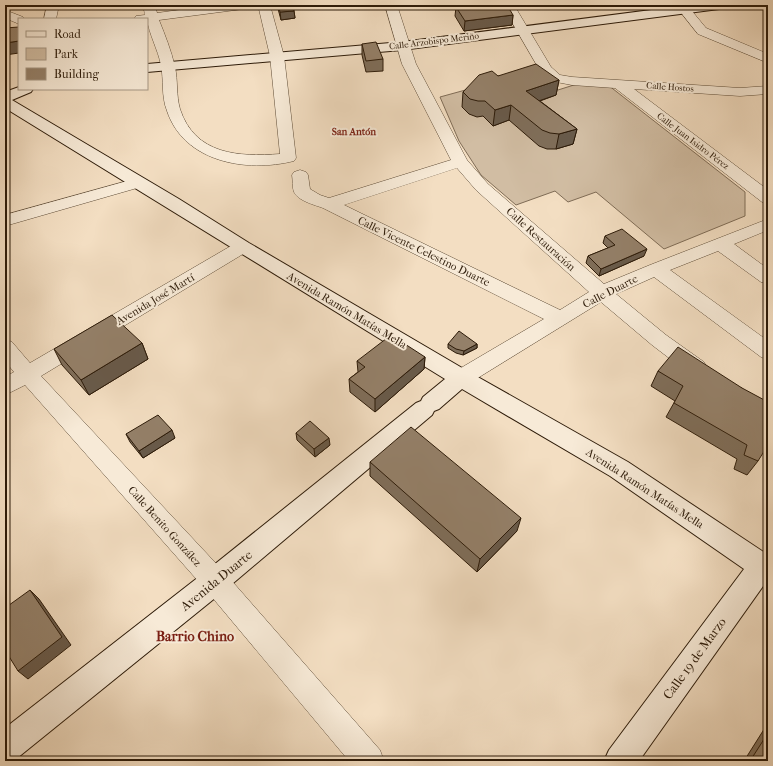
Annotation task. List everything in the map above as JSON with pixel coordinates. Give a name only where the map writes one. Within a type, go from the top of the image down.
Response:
[{"type":"main road","name":"Calle Arzobispo Meriño","points":[[148,68],[402,46],[682,8],[719,5]]},
{"type":"main road","points":[[5,97],[23,90]]},
{"type":"main road","name":"Avenida Ramón Matías Mella","points":[[5,102],[242,247],[461,378],[619,469],[766,564]]},
{"type":"main road","name":"Avenida Duarte","points":[[5,748],[215,581],[461,378]]},
{"type":"main road","name":"Calle 19 de Marzo","points":[[620,761],[766,564]]},
{"type":"street","points":[[50,18],[53,5]]},
{"type":"street","points":[[243,5],[147,14],[168,66],[172,108],[180,127],[192,142],[219,155],[232,159],[247,160],[288,158],[277,56],[264,5]]},
{"type":"street","name":"Calle Restauración","points":[[391,5],[402,46],[409,64],[460,162],[482,186],[602,293],[659,340],[716,380]]},
{"type":"street","name":"Calle Hostos","points":[[508,5],[546,69],[556,78],[572,81],[740,92],[768,90]]},
{"type":"street","points":[[682,8],[702,31],[768,59]]},
{"type":"street","points":[[5,14],[18,20]]},
{"type":"street","name":"Calle Juan Isidro Pérez","points":[[617,83],[768,198]]},
{"type":"street","points":[[329,204],[460,162]]},
{"type":"street","name":"Calle Vicente Celestino Duarte","points":[[300,175],[302,191],[314,199],[329,204],[560,318]]},
{"type":"street","points":[[5,221],[138,183]]},
{"type":"street","name":"Calle Duarte","points":[[461,378],[602,293],[656,269],[768,224]]},
{"type":"street","points":[[720,243],[768,278]]},
{"type":"street","name":"Avenida José Martí","points":[[5,387],[28,375],[242,247]]},
{"type":"street","points":[[656,269],[768,352]]},
{"type":"street","name":"Calle Benito González","points":[[5,347],[28,375],[215,581],[369,761]]},
{"type":"green space","points":[[531,72],[558,90],[577,84],[608,85],[745,192],[745,216],[664,249],[596,192],[568,202],[555,191],[516,205],[481,175],[459,141],[440,97]]},
{"type":"building","points":[[278,5],[293,5],[294,11],[280,12]]},
{"type":"building","points":[[470,5],[507,5],[513,15],[465,21],[456,7]]},
{"type":"building","points":[[18,27],[18,41],[5,43],[5,28]]},
{"type":"building","points":[[376,42],[383,59],[366,61],[362,44]]},
{"type":"building","points":[[536,64],[559,80],[526,91],[577,129],[559,134],[550,133],[542,130],[511,105],[495,110],[485,101],[470,99],[463,92],[479,75],[492,71],[498,76]]},
{"type":"building","points":[[622,229],[647,249],[601,269],[588,256],[615,245],[605,236]]},
{"type":"building","points":[[112,315],[142,343],[81,380],[54,349]]},
{"type":"building","points":[[459,331],[477,344],[464,351],[456,349],[448,344]]},
{"type":"building","points":[[391,335],[425,357],[375,399],[349,379],[365,367],[357,361]]},
{"type":"building","points":[[678,347],[742,388],[768,402],[768,445],[758,461],[744,455],[747,445],[674,403],[683,386],[658,371]]},
{"type":"building","points":[[158,415],[172,430],[139,451],[126,434]]},
{"type":"building","points":[[310,421],[329,438],[314,449],[296,433]]},
{"type":"building","points":[[411,427],[521,518],[480,559],[370,462]]},
{"type":"building","points":[[30,590],[62,637],[18,671],[5,650],[5,608]]},
{"type":"building","points":[[768,733],[768,761],[750,761]]},
{"type":"district","name":"San Antón","points":[[354,131]]},
{"type":"district","name":"Barrio Chino","points":[[195,636]]}]
